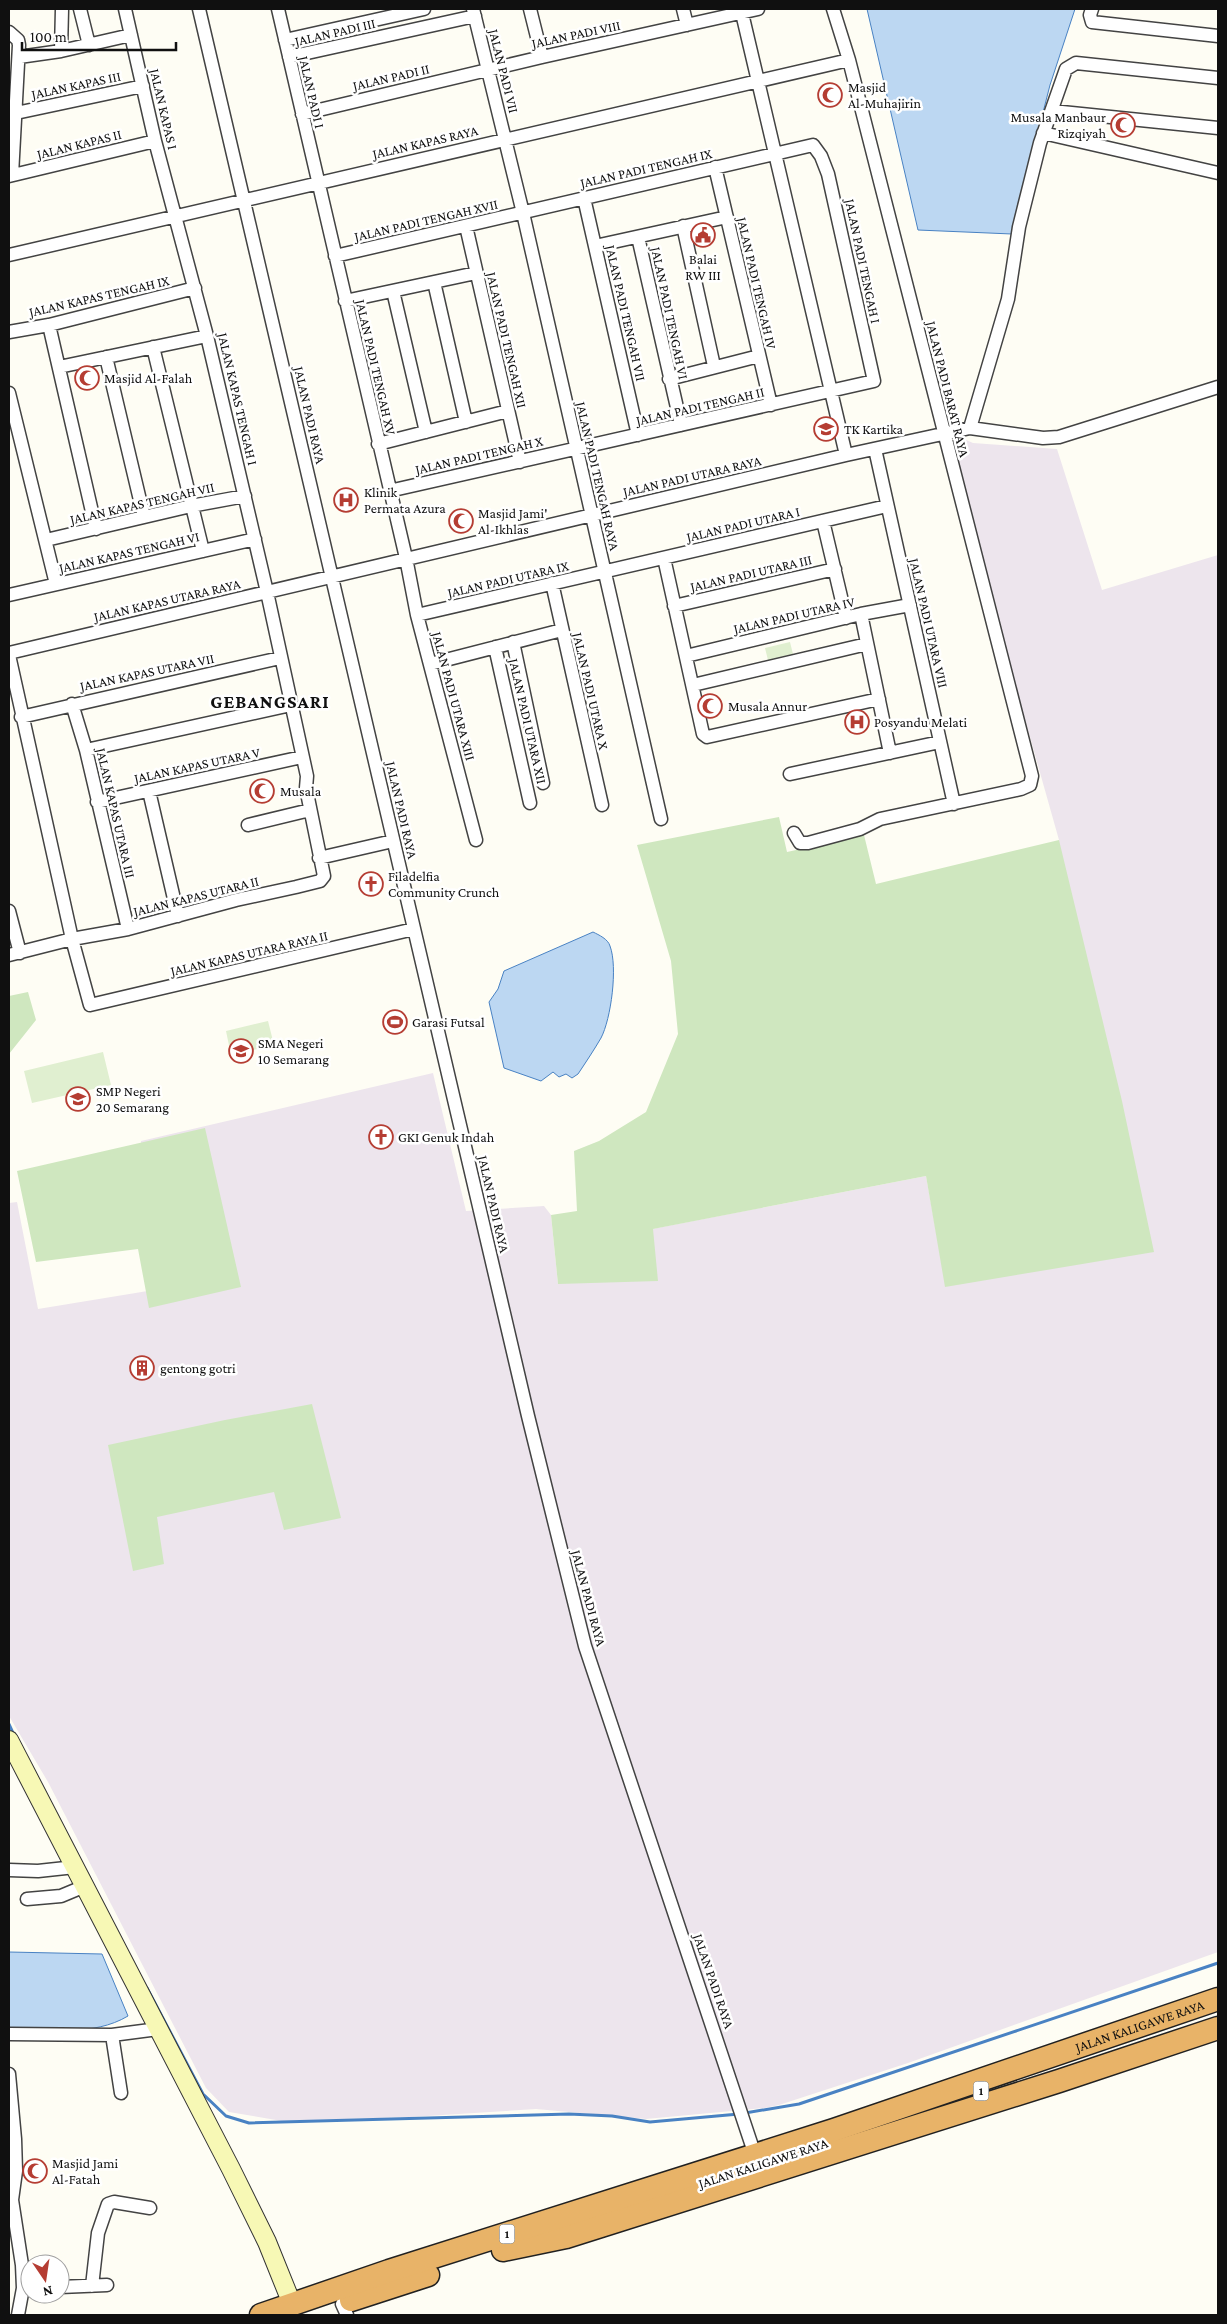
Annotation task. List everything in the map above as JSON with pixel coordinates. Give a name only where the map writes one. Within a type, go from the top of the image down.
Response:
[{"type":"highway","points":[[834,2130],[870,2103],[913,2087],[1218,1988]]},
{"type":"highway","name":"JALAN KALIGAWE RAYA","points":[[834,2130],[1218,1999]]},
{"type":"highway","name":"JALAN KALIGAWE RAYA","points":[[300,2310],[344,2310],[503,2250],[757,2160],[1218,2012]]},
{"type":"highway","points":[[503,2250],[566,2237],[1058,2081],[1218,2028]]},
{"type":"highway","name":"1","points":[[261,2315],[300,2310],[389,2271],[757,2160],[834,2130]]},
{"type":"street","points":[[61,51],[62,9]]},
{"type":"street","points":[[80,9],[89,45]]},
{"type":"street","name":"JALAN KAPAS I","points":[[126,9],[155,141],[175,215]]},
{"type":"street","name":"JALAN PADI RAYA","points":[[199,9],[245,199],[331,576],[528,1416],[585,1646],[739,2101],[757,2160]]},
{"type":"street","name":"JALAN PADI I","points":[[278,9],[317,182]]},
{"type":"street","name":"JALAN PADI III","points":[[285,40],[424,9]]},
{"type":"street","points":[[530,9],[542,57]]},
{"type":"street","points":[[684,9],[687,26]]},
{"type":"street","name":"JALAN PADI VIII","points":[[487,70],[687,26],[741,11],[758,9]]},
{"type":"street","name":"JALAN PADI BARAT RAYA","points":[[833,9],[849,60],[950,433],[1032,776],[1030,785],[1021,789],[954,804]]},
{"type":"street","points":[[1092,9],[1092,22],[1218,36]]},
{"type":"street","points":[[741,11],[846,455]]},
{"type":"street","name":"JALAN PADI III","points":[[289,57],[474,12]]},
{"type":"street","name":"JALAN PADI VII","points":[[474,12],[506,140]]},
{"type":"street","points":[[9,32],[18,40],[19,57],[10,176]]},
{"type":"street","points":[[19,57],[61,51],[131,35]]},
{"type":"street","name":"JALAN KAPAS RAYA","points":[[9,255],[849,60]]},
{"type":"street","points":[[1218,78],[1076,62],[1069,65],[1063,74],[1043,133],[1020,227],[1008,299],[970,428],[1034,438],[1059,437],[1218,388]]},
{"type":"street","name":"JALAN PADI II","points":[[302,114],[487,70]]},
{"type":"street","name":"JALAN KAPAS III","points":[[16,113],[142,86]]},
{"type":"street","points":[[1052,111],[1218,128]]},
{"type":"street","points":[[1043,133],[1218,173]]},
{"type":"street","name":"JALAN PADI TENGAH RAYA","points":[[506,140],[661,820]]},
{"type":"street","name":"JALAN KAPAS II","points":[[10,176],[155,141]]},
{"type":"street","name":"JALAN PADI TENGAH I","points":[[776,153],[813,145],[821,156],[828,174],[874,381],[831,391]]},
{"type":"street","name":"JALAN PADI TENGAH IX","points":[[523,212],[776,153]]},
{"type":"street","name":"JALAN PADI TENGAH IV","points":[[715,167],[771,405]]},
{"type":"street","name":"JALAN PADI TENGAH XV","points":[[317,182],[406,558]]},
{"type":"street","name":"JALAN PADI TENGAH VII","points":[[584,198],[638,435]]},
{"type":"street","name":"JALAN PADI TENGAH XVII","points":[[335,256],[523,212]]},
{"type":"street","name":"JALAN KAPAS TENGAH I","points":[[175,215],[207,336],[268,592],[280,658],[307,776],[306,788],[324,876]]},
{"type":"street","points":[[595,246],[727,216]]},
{"type":"street","name":"JALAN PADI TENGAH XII","points":[[466,226],[520,462]]},
{"type":"street","points":[[683,226],[714,366]]},
{"type":"street","name":"JALAN PADI TENGAH VI","points":[[638,236],[681,425]]},
{"type":"street","points":[[346,301],[476,273]]},
{"type":"street","points":[[434,282],[466,422]]},
{"type":"street","name":"JALAN KAPAS TENGAH IX","points":[[9,332],[49,325],[195,288]]},
{"type":"street","points":[[393,291],[426,432]]},
{"type":"street","points":[[49,325],[96,529]]},
{"type":"street","points":[[59,367],[207,336]]},
{"type":"street","points":[[153,347],[203,551]]},
{"type":"street","points":[[669,379],[759,356]]},
{"type":"street","points":[[106,357],[144,517]]},
{"type":"street","name":"JALAN PADI TENGAH II","points":[[576,449],[831,391]]},
{"type":"street","points":[[9,393],[56,584]]},
{"type":"street","points":[[378,444],[508,411]]},
{"type":"street","name":"JALAN PADI UTARA RAYA","points":[[331,576],[846,455],[970,428]]},
{"type":"street","name":"JALAN PADI TENGAH X","points":[[389,491],[576,449]]},
{"type":"street","name":"JALAN PADI UTARA VIII","points":[[874,449],[954,804]]},
{"type":"street","name":"JALAN KAPAS TENGAH VII","points":[[46,540],[191,506],[245,496]]},
{"type":"street","name":"JALAN PADI UTARA I","points":[[605,572],[887,506]]},
{"type":"street","points":[[823,521],[846,618]]},
{"type":"street","name":"JALAN KAPAS TENGAH VI","points":[[9,595],[255,539]]},
{"type":"street","name":"JALAN PADI UTARA XIII","points":[[406,558],[417,615],[476,840]]},
{"type":"street","points":[[664,558],[703,734],[706,737],[879,699]]},
{"type":"street","name":"JALAN PADI UTARA III","points":[[674,606],[835,569]]},
{"type":"street","name":"JALAN PADI UTARA IX","points":[[417,615],[605,572]]},
{"type":"street","name":"JALAN KAPAS UTARA RAYA","points":[[9,654],[331,576]]},
{"type":"street","name":"JALAN PADI UTARA X","points":[[552,583],[602,805]]},
{"type":"street","name":"JALAN PADI UTARA IV","points":[[686,656],[861,614],[910,605]]},
{"type":"street","points":[[861,614],[890,752]]},
{"type":"street","points":[[430,664],[562,630]]},
{"type":"street","name":"JALAN PADI UTARA XII","points":[[513,642],[543,783]]},
{"type":"street","points":[[692,684],[867,644]]},
{"type":"street","name":"JALAN PADI UTARA XII","points":[[496,647],[530,802]]},
{"type":"street","points":[[9,654],[21,717],[72,939]]},
{"type":"street","name":"JALAN KAPAS UTARA VII","points":[[21,717],[280,658]]},
{"type":"street","name":"JALAN KAPAS UTARA III","points":[[72,704],[86,750],[128,929]]},
{"type":"street","points":[[86,750],[291,705]]},
{"type":"street","points":[[511,718],[528,714]]},
{"type":"street","points":[[790,774],[940,742]]},
{"type":"street","name":"JALAN KAPAS UTARA V","points":[[97,802],[302,757]]},
{"type":"street","points":[[149,791],[178,916]]},
{"type":"street","points":[[794,833],[800,842],[808,843],[860,829],[880,819],[954,804]]},
{"type":"street","points":[[248,825],[310,810]]},
{"type":"street","points":[[320,858],[394,841]]},
{"type":"street","name":"JALAN KAPAS UTARA II","points":[[14,954],[72,939],[128,929],[236,900],[296,887],[320,880],[324,876]]},
{"type":"street","points":[[9,911],[14,954]]},
{"type":"street","name":"JALAN KAPAS UTARA RAYA II","points":[[72,939],[90,1005],[414,929]]},
{"type":"street","points":[[9,1740],[267,2242],[300,2310]]},
{"type":"street","points":[[9,1870],[38,1871],[75,1867]]},
{"type":"street","points":[[27,1899],[61,1896],[85,1886]]},
{"type":"street","points":[[9,2034],[112,2035],[158,2029]]},
{"type":"street","points":[[112,2035],[121,2093]]},
{"type":"street","points":[[9,2074],[15,2155],[15,2178],[12,2200],[22,2254]]},
{"type":"street","points":[[92,2286],[98,2233],[108,2204],[114,2202],[150,2208]]},
{"type":"street","points":[[70,2287],[107,2285]]},
{"type":"shaded area","points":[[962,438],[973,443],[1057,449],[1102,590],[1218,555],[1218,1952],[908,2063],[765,2108],[646,2119],[536,2109],[411,2117],[282,2121],[229,2112],[206,2088],[48,1782],[9,1716],[9,1203],[17,1202],[38,1309],[172,1287],[141,1141],[433,1073],[466,1211],[544,1206],[551,1215],[558,1284],[652,1229],[926,1176],[946,1287],[1059,840],[1004,645],[950,441]]},
{"type":"green space","points":[[790,642],[793,654],[768,660],[765,648]]},
{"type":"green space","points":[[779,817],[787,852],[864,835],[876,884],[1059,840],[1122,1101],[1154,1252],[945,1287],[926,1176],[653,1229],[658,1281],[558,1284],[551,1215],[577,1211],[574,1151],[599,1141],[646,1112],[678,1034],[671,961],[637,845]]},
{"type":"green space","points":[[28,992],[36,1020],[9,1054],[9,996]]},
{"type":"green space","points":[[268,1021],[274,1045],[231,1055],[226,1031]]},
{"type":"green space","points":[[103,1052],[111,1085],[32,1103],[24,1071]]},
{"type":"green space","points":[[205,1128],[241,1287],[149,1308],[138,1249],[36,1262],[17,1171]]},
{"type":"green space","points":[[312,1404],[341,1518],[284,1530],[274,1492],[157,1517],[164,1564],[133,1571],[108,1445]]},
{"type":"water","points":[[867,9],[1075,9],[1050,85],[1012,234],[918,230]]},
{"type":"water","points":[[593,932],[609,944],[613,967],[612,993],[605,1029],[578,1074],[572,1078],[566,1074],[559,1077],[553,1072],[541,1081],[504,1068],[489,1002],[498,989],[504,971]]},
{"type":"water","points":[[9,1952],[102,1954],[128,2016],[114,2023],[85,2029],[9,2028]]},
{"type":"waterway","points":[[9,1724],[14,1735]]},
{"type":"waterway","points":[[745,2113],[799,2104],[1218,1963]]},
{"type":"waterway","points":[[147,1988],[203,2094],[226,2116],[249,2123],[569,2114],[612,2116],[650,2122],[739,2114]]},
{"type":"place","name":"Masjid Al-Muhajirin","points":[[830,95]]},
{"type":"place","name":"Musala Manbaur Rizqiyah","points":[[1123,125]]},
{"type":"place","name":"Balai RW III","points":[[703,235]]},
{"type":"place","name":"Masjid Al-Falah","points":[[87,378]]},
{"type":"place","name":"TK Kartika","points":[[826,429]]},
{"type":"place","name":"Klinik Permata Azura","points":[[346,500]]},
{"type":"place","name":"Masjid Jami' Al-Ikhlas","points":[[461,521]]},
{"type":"place","name":"Musala Annur","points":[[710,706]]},
{"type":"place","name":"Posyandu Melati","points":[[857,722]]},
{"type":"place","name":"Musala","points":[[262,791]]},
{"type":"place","name":"Filadelfia Community Crunch","points":[[371,884]]},
{"type":"place","name":"Garasi Futsal","points":[[395,1022]]},
{"type":"place","name":"SMA Negeri 10 Semarang","points":[[241,1051]]},
{"type":"place","name":"SMP Negeri 20 Semarang","points":[[78,1099]]},
{"type":"place","name":"GKI Genuk Indah","points":[[381,1137]]},
{"type":"place","name":"gentong gotri","points":[[142,1368]]},
{"type":"place","name":"Masjid Jami Al-Fatah","points":[[35,2171]]},
{"type":"district","name":"GEBANGSARI","points":[[270,701]]}]
